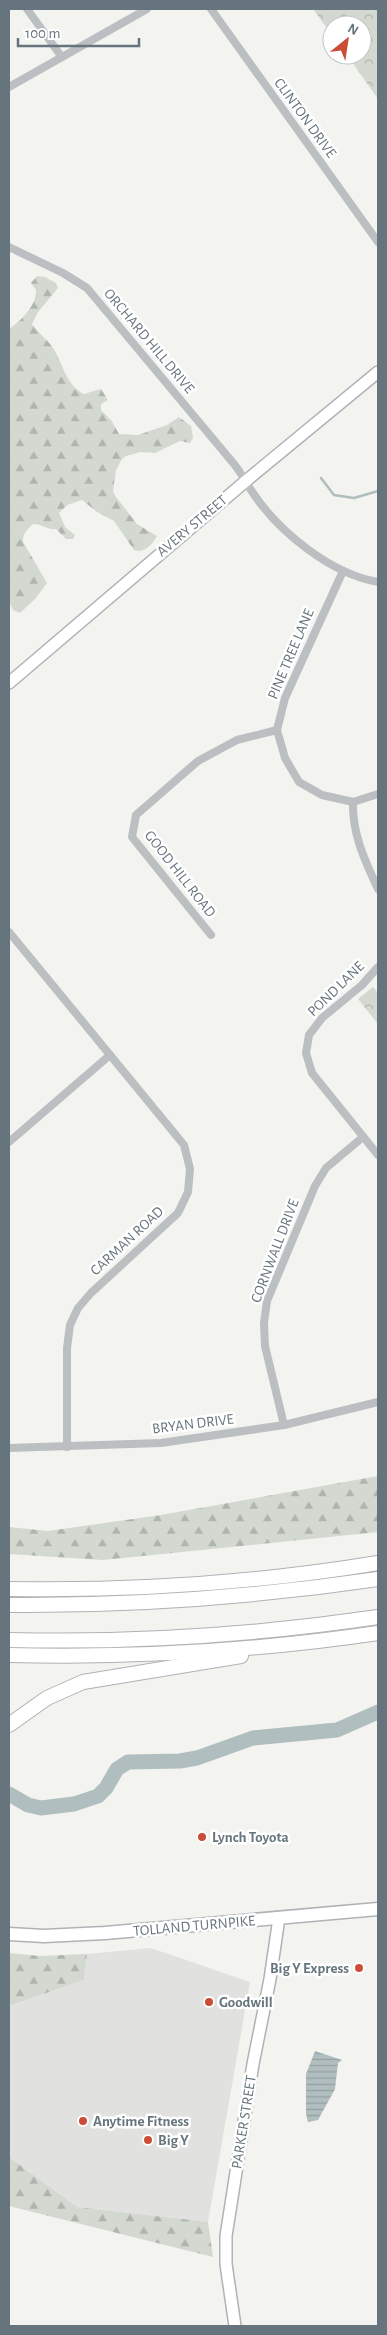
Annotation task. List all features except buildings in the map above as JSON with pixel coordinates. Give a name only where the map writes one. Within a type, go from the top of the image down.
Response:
[{"type":"highway","points":[[9,1589],[89,1589],[193,1585],[297,1575],[378,1563]]},
{"type":"highway","points":[[9,1605],[184,1601],[281,1592],[378,1579]]},
{"type":"highway","points":[[9,1640],[198,1637],[299,1628],[378,1617]]},
{"type":"highway","points":[[9,1725],[47,1698],[93,1680],[206,1663],[378,1632]]},
{"type":"highway","points":[[9,1656],[182,1653],[331,1639]]},
{"type":"main road","name":"AVERY STREET","points":[[9,683],[247,480],[378,372]]},
{"type":"main road","name":"TOLLAND TURNPIKE","points":[[9,1934],[44,1936],[82,1935],[378,1909]]},
{"type":"main road","name":"PARKER STREET","points":[[235,2326],[226,2264],[226,2236],[253,2064],[270,1979],[279,1918]]},
{"type":"street","points":[[27,9],[61,56]]},
{"type":"street","points":[[9,87],[147,9]]},
{"type":"street","name":"CLINTON DRIVE","points":[[211,9],[378,242]]},
{"type":"street","name":"ORCHARD HILL DRIVE","points":[[9,247],[63,273],[86,288],[247,480],[252,493],[280,525],[304,546],[343,571],[378,582]]},
{"type":"street","name":"PINE TREE LANE","points":[[343,571],[285,698],[277,730],[285,758],[299,782],[322,795],[353,802]]},
{"type":"street","name":"GOOD HILL ROAD","points":[[211,935],[132,837],[136,815],[198,761],[237,740],[277,730]]},
{"type":"street","points":[[378,794],[353,802],[353,818],[363,858],[378,889]]},
{"type":"street","name":"CARMAN ROAD","points":[[9,931],[184,1145],[190,1170],[188,1192],[178,1213],[91,1293],[78,1308],[70,1325],[67,1348],[67,1447]]},
{"type":"street","name":"POND LANE","points":[[378,967],[362,985],[322,1018],[310,1035],[306,1053],[312,1072],[378,1155]]},
{"type":"street","points":[[9,1142],[110,1055]]},
{"type":"street","name":"CORNWALL DRIVE","points":[[284,1425],[265,1346],[264,1323],[268,1300],[315,1186],[326,1168],[363,1137]]},
{"type":"street","name":"BRYAN DRIVE","points":[[9,1448],[161,1443],[284,1425],[378,1402]]},
{"type":"shaded area","points":[[151,1948],[250,1982],[208,2222],[77,2207],[9,2157],[9,2006],[84,1980],[87,1954]]},
{"type":"shaded area","points":[[315,2051],[342,2060],[338,2063],[335,2089],[318,2120],[308,2122],[306,2114],[306,2074]]},
{"type":"green space","points":[[313,9],[378,9],[378,99],[354,65],[372,65],[372,15],[322,15],[322,21]]},
{"type":"green space","points":[[37,276],[45,277],[56,283],[58,288],[38,312],[32,324],[53,348],[73,386],[84,394],[101,389],[108,400],[101,404],[101,410],[111,420],[119,434],[138,435],[167,425],[179,417],[191,426],[193,438],[190,443],[180,441],[155,453],[141,452],[126,456],[122,459],[116,470],[113,491],[116,497],[137,524],[157,536],[151,545],[145,549],[141,551],[134,550],[114,521],[97,512],[82,500],[67,505],[59,513],[65,527],[75,535],[73,539],[66,539],[56,529],[33,524],[29,528],[24,534],[23,542],[47,583],[35,599],[20,613],[13,610],[9,601],[9,329],[31,307],[36,296],[36,290],[31,283]]},
{"type":"green space","points":[[373,987],[378,993],[378,1024],[358,999]]},
{"type":"green space","points":[[378,1476],[378,1532],[103,1560],[9,1554],[9,1527],[48,1531],[161,1515]]},
{"type":"green space","points":[[9,1953],[40,1956],[87,1954],[84,1980],[9,2006]]},
{"type":"green space","points":[[9,2157],[77,2207],[208,2222],[213,2257],[9,2206]]},
{"type":"waterway","points":[[321,478],[334,495],[354,498],[378,491]]},
{"type":"waterway","points":[[9,1794],[28,1805],[41,1808],[74,1804],[98,1796],[106,1788],[117,1769],[128,1762],[180,1761],[197,1758],[253,1738],[337,1730],[378,1712]]},
{"type":"place","name":"Lynch Toyota","points":[[202,1837]]},
{"type":"place","name":"Big Y Express","points":[[359,1968]]},
{"type":"place","name":"Goodwill","points":[[209,2002]]},
{"type":"place","name":"Anytime Fitness","points":[[83,2121]]},
{"type":"place","name":"Big Y","points":[[148,2140]]}]
